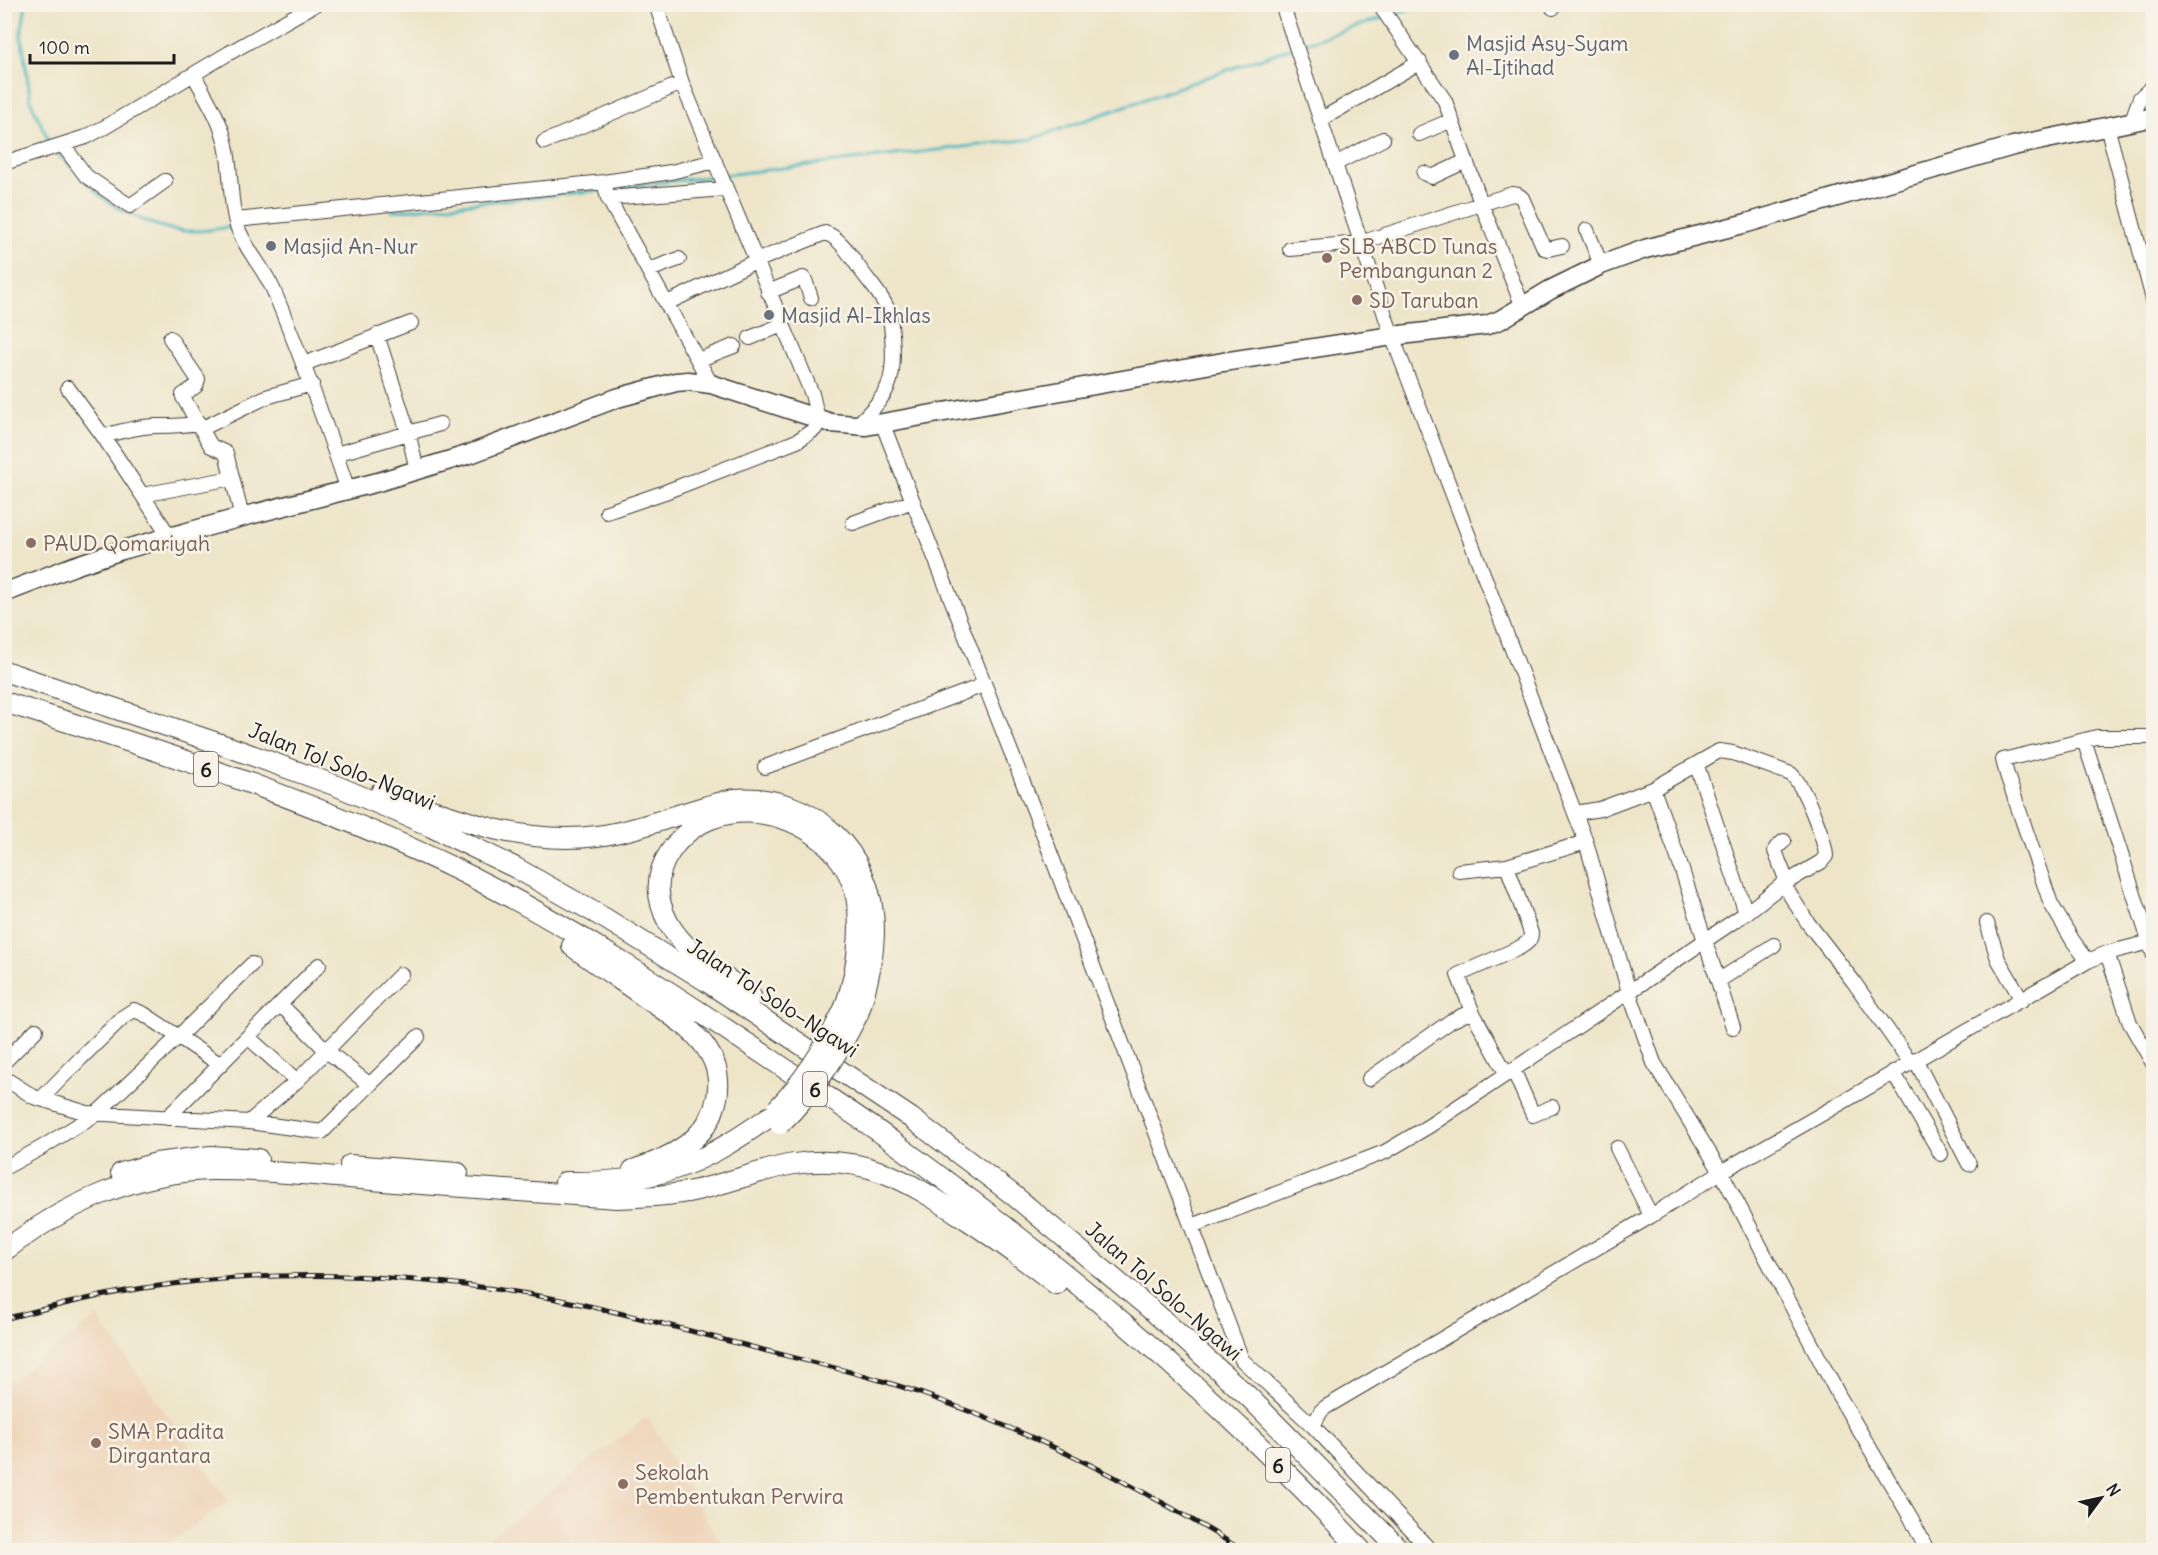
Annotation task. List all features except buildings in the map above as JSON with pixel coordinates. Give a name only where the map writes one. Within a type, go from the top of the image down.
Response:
[{"type":"highway","name":"Jalan Tol Solo–Ngawi","points":[[4,671],[337,786],[421,822],[516,868],[606,919],[696,975],[911,1118],[1012,1194],[1202,1354],[1286,1433],[1400,1551]]},
{"type":"highway","name":"6","points":[[4,702],[269,791],[404,846],[510,897],[690,1005],[892,1141],[1075,1282],[1247,1434],[1361,1551]]},
{"type":"highway","points":[[4,1251],[52,1217],[83,1201],[162,1176],[211,1170],[567,1188],[664,1174],[705,1158],[775,1121],[866,990],[874,928],[866,879],[859,863],[834,833],[815,817],[793,806],[773,801],[734,799],[599,836],[566,838],[532,836],[501,831],[454,818],[354,782],[229,747]]},
{"type":"highway","points":[[852,1011],[859,917],[848,872],[825,844],[811,831],[797,824],[778,816],[753,812],[712,818],[684,834],[664,861],[659,875],[658,891],[662,909],[670,927],[683,943],[911,1118]]},
{"type":"highway","points":[[404,846],[563,939],[680,1022],[699,1039],[712,1057],[717,1073],[718,1097],[711,1118],[701,1133],[669,1156],[650,1164],[567,1188]]},
{"type":"highway","points":[[4,1236],[48,1206],[77,1190],[118,1174],[156,1163],[211,1156],[395,1168],[567,1188],[616,1198],[658,1196],[696,1190],[793,1164],[820,1161],[867,1167],[915,1185],[996,1239],[1191,1384]]},
{"type":"main road","points":[[4,593],[74,566],[170,537],[348,490],[470,454],[626,396],[676,382],[711,384],[818,419],[856,426],[883,424],[1223,362],[1392,336],[1487,325],[1601,265],[1645,249],[1747,223],[2020,145],[2154,117]]},
{"type":"street","points":[[4,163],[62,145],[105,128],[316,4]]},
{"type":"street","points":[[607,512],[797,441],[815,429],[818,419],[813,394],[768,292],[682,83],[656,4]]},
{"type":"street","points":[[1282,4],[1392,336],[1586,842],[1629,992],[1654,1063],[1721,1172],[1839,1396],[1911,1518],[1927,1551]]},
{"type":"street","points":[[1384,13],[1445,101],[1481,203],[1523,307]]},
{"type":"street","points":[[1320,120],[1420,62]]},
{"type":"street","points":[[194,75],[213,109],[226,146],[236,222],[243,241],[265,273],[304,364],[348,490]]},
{"type":"street","points":[[544,142],[682,83]]},
{"type":"street","points":[[2132,120],[2140,98],[2154,85]]},
{"type":"street","points":[[1419,134],[1452,120]]},
{"type":"street","points":[[2107,126],[2154,303]]},
{"type":"street","points":[[1335,164],[1383,139]]},
{"type":"street","points":[[62,145],[86,176],[130,206],[165,181]]},
{"type":"street","points":[[1424,173],[1432,177],[1466,161]]},
{"type":"street","points":[[605,190],[671,172],[720,176]]},
{"type":"street","points":[[236,222],[605,190],[720,176]]},
{"type":"street","points":[[605,190],[711,384]]},
{"type":"street","points":[[1290,249],[1360,243],[1512,194],[1518,195],[1523,201],[1543,247],[1548,249],[1562,246]]},
{"type":"street","points":[[1587,230],[1601,265]]},
{"type":"street","points":[[667,303],[756,261],[825,233],[831,234],[851,256],[879,294],[887,309],[890,326],[891,380],[879,401],[856,426]]},
{"type":"street","points":[[649,270],[679,259]]},
{"type":"street","points":[[768,292],[803,278],[811,298]]},
{"type":"street","points":[[304,364],[411,323]]},
{"type":"street","points":[[750,338],[783,325]]},
{"type":"street","points":[[377,335],[408,432],[417,470]]},
{"type":"street","points":[[170,338],[198,380],[196,386],[183,394],[183,397],[212,446],[226,453],[242,517]]},
{"type":"street","points":[[698,360],[734,346]]},
{"type":"street","points":[[103,436],[156,426],[201,426],[266,397],[312,384]]},
{"type":"street","points":[[68,388],[170,537]]},
{"type":"street","points":[[336,454],[440,424]]},
{"type":"street","points":[[883,424],[1242,1360],[1313,1426],[1430,1551]]},
{"type":"street","points":[[142,495],[232,478]]},
{"type":"street","points":[[853,523],[913,501]]},
{"type":"street","points":[[765,767],[984,685]]},
{"type":"street","points":[[2088,961],[2051,904],[2003,763],[2005,758],[2097,737],[2154,737]]},
{"type":"street","points":[[2084,740],[2154,956]]},
{"type":"street","points":[[1192,1226],[1390,1149],[1429,1126],[1629,992],[1746,913],[1785,883],[1821,862],[1827,854],[1806,796],[1796,779],[1791,774],[1725,751],[1717,752],[1697,766],[1653,789],[1600,809],[1575,813]]},
{"type":"street","points":[[1697,766],[1746,913]]},
{"type":"street","points":[[1653,789],[1733,1027]]},
{"type":"street","points":[[1784,841],[1776,848],[1776,854],[1785,883],[1808,923],[1912,1060],[1969,1164]]},
{"type":"street","points":[[1459,871],[1507,866],[1586,842]]},
{"type":"street","points":[[1507,866],[1531,938],[1518,948],[1458,975],[1472,1011],[1510,1071],[1533,1115],[1552,1107]]},
{"type":"street","points":[[1987,923],[1998,959],[2022,1000]]},
{"type":"street","points":[[1313,1426],[1326,1407],[1912,1060],[2088,961],[2107,953],[2151,941]]},
{"type":"street","points":[[1718,981],[1774,945]]},
{"type":"street","points":[[2107,953],[2130,1023],[2154,1065]]},
{"type":"street","points":[[4,1168],[96,1114],[252,964]]},
{"type":"street","points":[[167,1118],[320,965]]},
{"type":"street","points":[[249,1122],[297,1081],[401,974]]},
{"type":"street","points":[[281,1005],[327,1051],[370,1085]]},
{"type":"street","points":[[41,1099],[131,1011],[144,1014],[221,1065]]},
{"type":"street","points":[[1369,1079],[1451,1021],[1472,1011]]},
{"type":"street","points":[[4,1062],[36,1030]]},
{"type":"street","points":[[249,1038],[297,1081]]},
{"type":"street","points":[[4,1078],[25,1092],[41,1099],[87,1113],[249,1122],[322,1132],[418,1038]]},
{"type":"street","points":[[1893,1072],[1941,1154]]},
{"type":"street","points":[[1617,1148],[1652,1216]]},
{"type":"shaded area","name":"SMA Pradita Dirgantara","points":[[97,1317],[229,1501],[159,1550],[5,1550],[5,1385]]},
{"type":"shaded area","name":"Sekolah Pembentukan Perwira","points":[[648,1417],[724,1550],[474,1550]]},
{"type":"waterway","points":[[26,4],[21,34],[31,102],[50,144]]},
{"type":"waterway","points":[[1391,15],[1424,4]]},
{"type":"waterway","points":[[1300,45],[1382,18]]},
{"type":"waterway","points":[[724,175],[1032,139],[1293,47]]},
{"type":"waterway","points":[[56,152],[73,168]]},
{"type":"waterway","points":[[621,187],[717,176]]},
{"type":"waterway","points":[[92,188],[123,210],[162,227],[192,231],[233,227]]},
{"type":"waterway","points":[[392,211],[603,190]]},
{"type":"railway","points":[[4,1319],[126,1291],[195,1281],[246,1277],[348,1276],[399,1279],[450,1283],[551,1298],[838,1369],[934,1398],[1014,1430],[1092,1466],[1168,1506],[1242,1550]]},
{"type":"place","name":"Masjid Asy-Syam Al-Ijtihad","points":[[1454,55]]},
{"type":"place","name":"Masjid An-Nur","points":[[271,246]]},
{"type":"place","name":"SLB ABCD Tunas Pembangunan 2","points":[[1327,258]]},
{"type":"place","name":"SD Taruban","points":[[1357,300]]},
{"type":"place","name":"Masjid Al-Ikhlas","points":[[769,315]]},
{"type":"place","name":"PAUD Qomariyah","points":[[31,543]]},
{"type":"place","name":"SMA Pradita Dirgantara","points":[[96,1443]]},
{"type":"place","name":"Sekolah Pembentukan Perwira","points":[[623,1484]]}]
